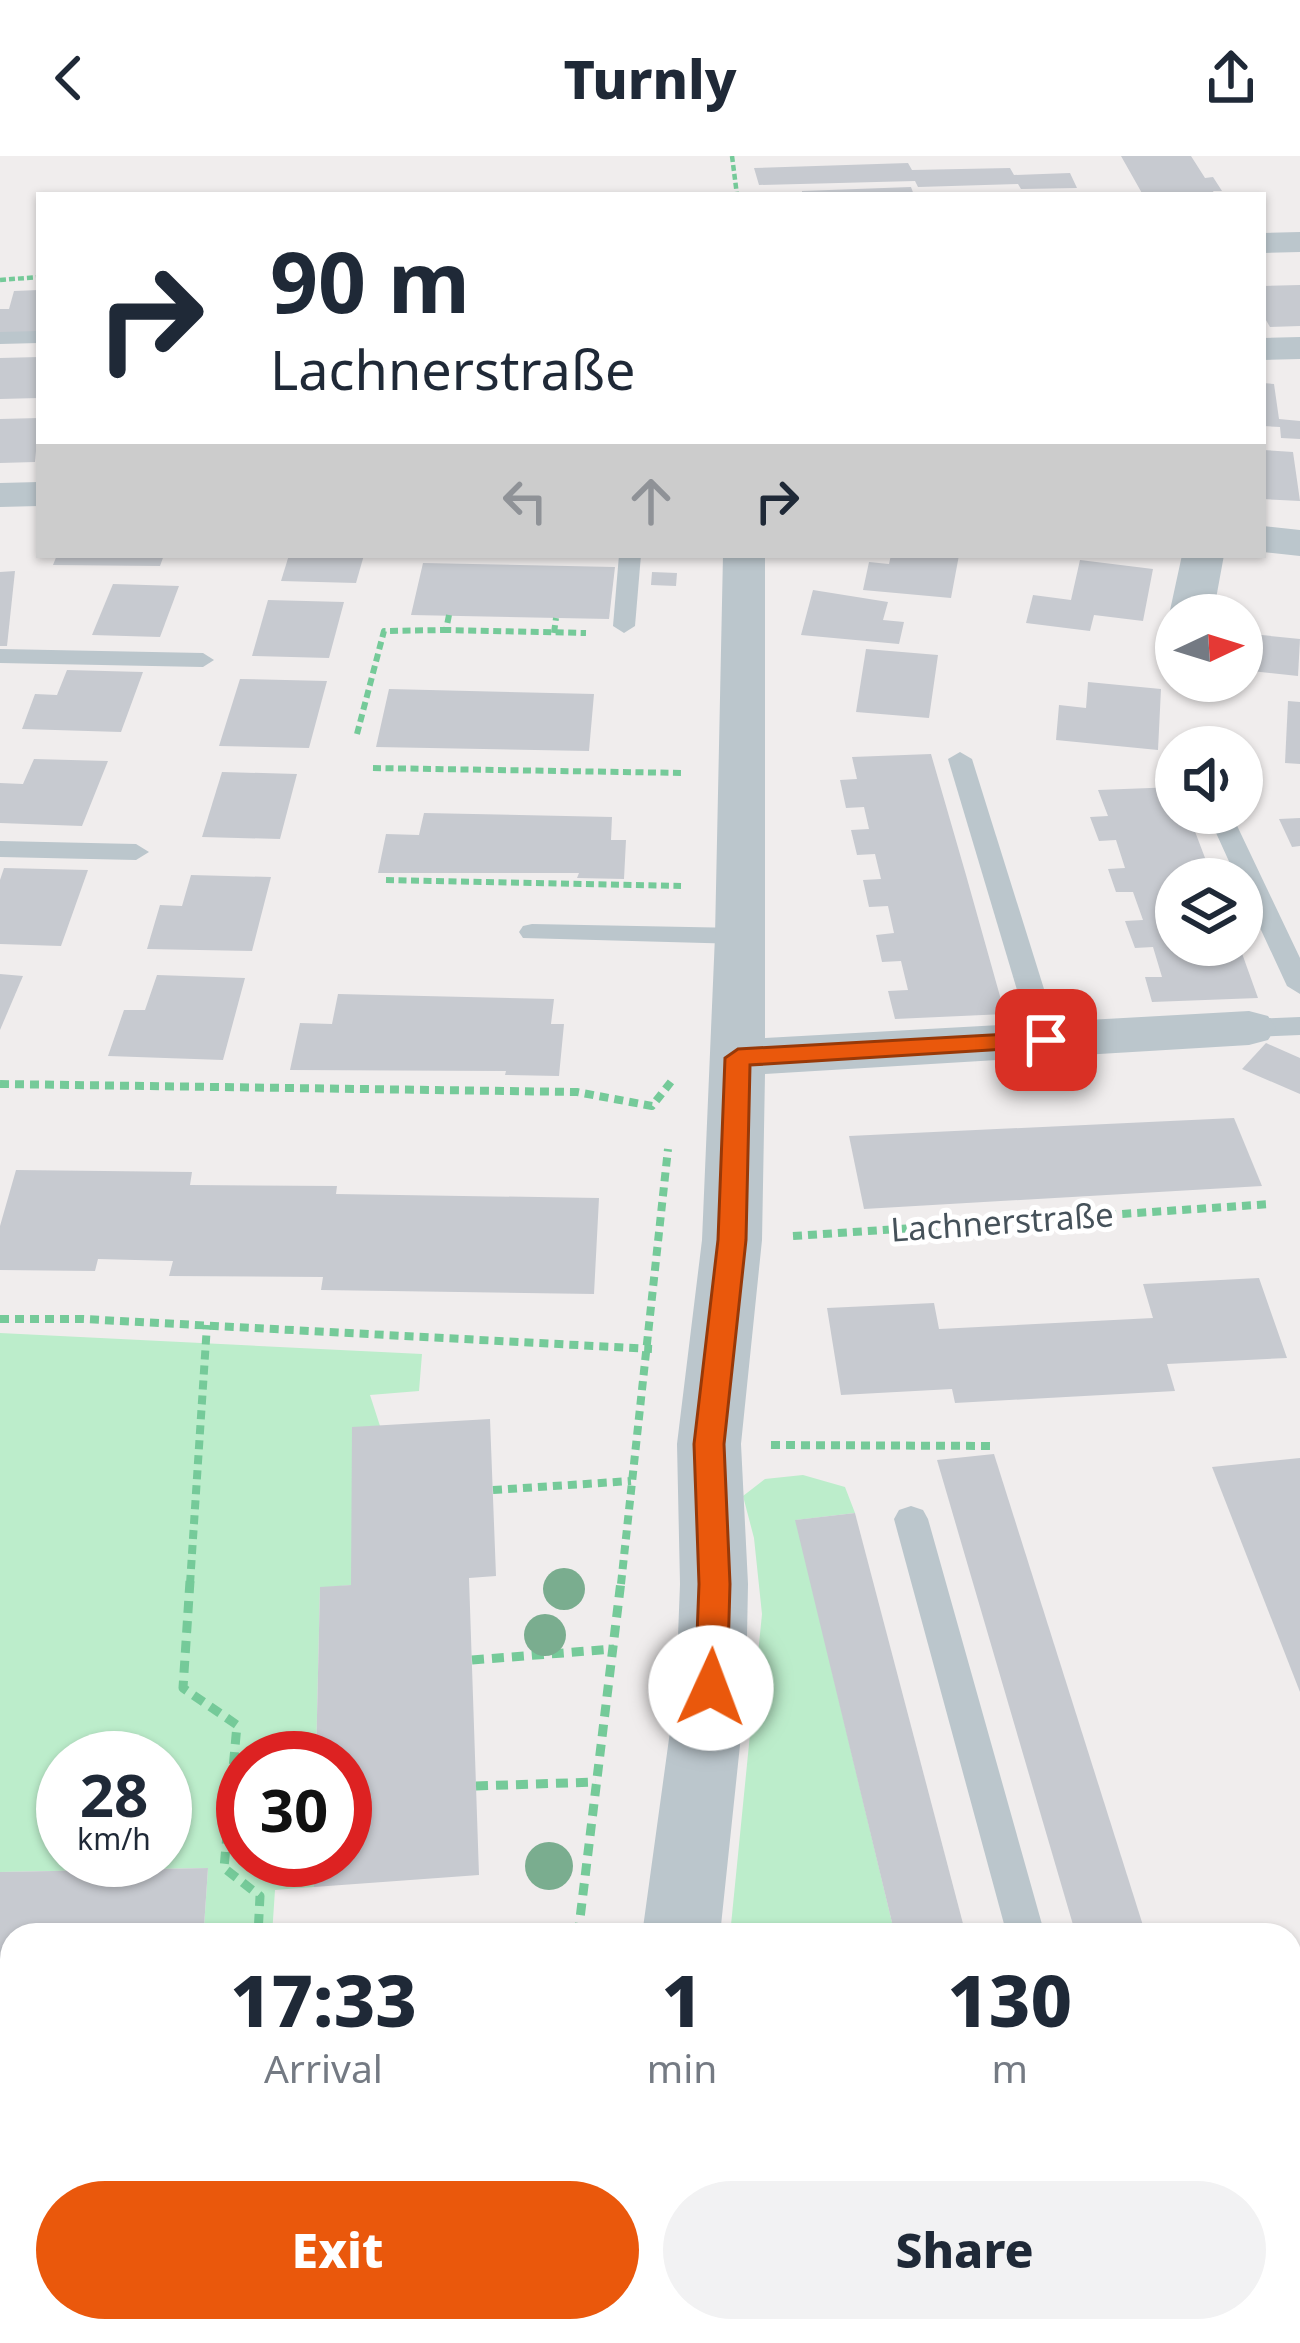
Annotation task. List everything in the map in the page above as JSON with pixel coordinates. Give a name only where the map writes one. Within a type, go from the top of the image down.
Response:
[{"type":"street","points":[[1266,243],[1300,242]]},
{"type":"street","points":[[1266,349],[1300,348]]},
{"type":"street","points":[[0,495],[36,494]]},
{"type":"street","points":[[1266,538],[1300,543]]},
{"type":"street","points":[[682,1923],[711,1688],[714,1584],[709,1444],[732,1240],[741,936],[744,558]]},
{"type":"street","points":[[1195,594],[1202,558]]},
{"type":"street","points":[[738,1058],[1275,1027]]},
{"type":"lane","points":[[0,338],[36,337]]},
{"type":"lane","points":[[624,626],[630,558]]},
{"type":"lane","points":[[0,656],[203,661]]},
{"type":"lane","points":[[960,759],[1046,1040]]},
{"type":"lane","points":[[1230,834],[1300,986]]},
{"type":"lane","points":[[0,849],[136,852]]},
{"type":"lane","points":[[532,932],[741,936]]},
{"type":"lane","points":[[911,1519],[1023,1923]]},
{"type":"path","points":[[732,156],[737,192]]},
{"type":"path","points":[[0,280],[36,277]]},
{"type":"path","points":[[446,630],[449,616]]},
{"type":"path","points":[[554,633],[556,618]]},
{"type":"path","points":[[358,734],[384,631],[601,634]]},
{"type":"path","points":[[684,796],[686,751]]},
{"type":"path","points":[[374,768],[684,773]]},
{"type":"path","points":[[680,935],[682,863]]},
{"type":"path","points":[[386,880],[681,886]]},
{"type":"path","points":[[0,1084],[577,1092],[652,1106],[676,1076],[674,1098]]},
{"type":"path","points":[[579,1923],[669,1144]]},
{"type":"path","name":"Lachnerstraße","points":[[732,1240],[1271,1204]]},
{"type":"path","points":[[0,1319],[207,1325],[717,1353]]},
{"type":"path","points":[[207,1325],[183,1688],[237,1725],[224,1868],[260,1896],[259,1923]]},
{"type":"path","points":[[709,1444],[996,1446]]},
{"type":"path","points":[[493,1490],[631,1481]]},
{"type":"path","points":[[472,1660],[614,1649]]},
{"type":"path","points":[[476,1786],[596,1782]]},
{"type":"green space","points":[[0,1333],[422,1354],[419,1391],[370,1395],[380,1426],[351,1585],[320,1588],[317,1731],[216,1731],[216,1887],[314,1887],[275,1890],[273,1923],[204,1923],[208,1868],[192,1868],[192,1731],[36,1731],[36,1871],[0,1872]]},
{"type":"green space","points":[[803,1475],[845,1487],[855,1513],[796,1520],[892,1923],[731,1923],[762,1614],[754,1538],[743,1496],[765,1479]]},
{"type":"building","points":[[1121,156],[1191,156],[1205,178],[1213,177],[1222,191],[1214,192],[1141,192]]},
{"type":"building","points":[[908,163],[912,170],[1010,168],[1014,175],[1070,173],[1077,188],[1021,189],[1018,184],[918,187],[915,181],[759,185],[754,168]]},
{"type":"building","points":[[911,187],[913,192],[802,192]]},
{"type":"building","points":[[1300,285],[1300,326],[1270,327],[1266,286]]},
{"type":"building","points":[[36,290],[36,332],[0,334],[0,309],[9,309],[14,291]]},
{"type":"building","points":[[36,357],[36,398],[0,399],[0,358]]},
{"type":"building","points":[[1266,383],[1274,384],[1279,419],[1300,421],[1300,439],[1281,438],[1280,427],[1266,426]]},
{"type":"building","points":[[36,418],[35,462],[0,463],[0,419]]},
{"type":"building","points":[[1266,450],[1293,452],[1300,501],[1266,499]]},
{"type":"building","points":[[56,558],[163,558],[160,566],[53,565]]},
{"type":"building","points":[[288,558],[363,558],[356,583],[281,581]]},
{"type":"building","points":[[890,558],[958,558],[951,598],[863,590],[869,562],[889,564]]},
{"type":"building","points":[[1080,560],[1153,569],[1143,621],[1094,615],[1090,631],[1026,623],[1033,595],[1071,600]]},
{"type":"building","points":[[423,563],[615,567],[609,619],[411,615]]},
{"type":"building","points":[[15,571],[7,646],[0,646],[0,572]]},
{"type":"building","points":[[652,572],[677,573],[676,586],[651,585]]},
{"type":"building","points":[[113,584],[179,586],[160,637],[92,635]]},
{"type":"building","points":[[813,590],[888,602],[883,620],[904,622],[899,644],[801,635]]},
{"type":"building","points":[[268,600],[344,602],[329,658],[252,656]]},
{"type":"building","points":[[1263,635],[1300,639],[1298,676],[1263,672]]},
{"type":"building","points":[[866,649],[938,655],[929,718],[856,712]]},
{"type":"building","points":[[67,670],[143,672],[121,732],[22,729],[35,694],[57,695]]},
{"type":"building","points":[[240,679],[327,681],[309,748],[219,746]]},
{"type":"building","points":[[1088,682],[1155,688],[1155,702],[1160,702],[1155,750],[1056,740],[1059,705],[1086,708]]},
{"type":"building","points":[[389,689],[594,694],[589,751],[376,747]]},
{"type":"building","points":[[1288,701],[1300,702],[1300,764],[1285,763]]},
{"type":"building","points":[[931,754],[1005,1014],[895,1019],[888,991],[908,990],[901,961],[882,962],[876,935],[894,933],[888,906],[869,907],[863,880],[881,879],[875,854],[857,855],[851,830],[869,829],[864,807],[846,808],[840,780],[857,779],[852,757]]},
{"type":"building","points":[[34,759],[108,761],[82,826],[0,823],[0,783],[23,784]]},
{"type":"building","points":[[222,772],[297,774],[280,839],[202,837]]},
{"type":"building","points":[[1155,788],[1155,834],[1196,834],[1205,858],[1155,858],[1155,954],[1153,947],[1135,948],[1125,921],[1143,920],[1133,892],[1116,892],[1108,869],[1125,868],[1116,840],[1099,841],[1090,817],[1108,816],[1098,790]]},
{"type":"building","points":[[424,813],[612,817],[611,840],[626,840],[624,879],[577,878],[579,873],[378,873],[386,834],[419,835]]},
{"type":"building","points":[[1300,818],[1300,846],[1292,847],[1279,819]]},
{"type":"building","points":[[4,868],[88,870],[61,946],[0,944]]},
{"type":"building","points":[[191,875],[271,877],[252,951],[147,949],[160,905],[182,906]]},
{"type":"building","points":[[1159,966],[1247,966],[1258,998],[1152,1002],[1145,977],[1162,977]]},
{"type":"building","points":[[0,974],[23,976],[0,1030]]},
{"type":"building","points":[[157,975],[245,978],[223,1060],[108,1056],[124,1010],[145,1010]]},
{"type":"building","points":[[338,994],[554,999],[551,1024],[564,1024],[559,1076],[505,1075],[506,1071],[290,1070],[300,1023],[332,1024]]},
{"type":"building","points":[[1266,1043],[1300,1058],[1300,1094],[1242,1069]]},
{"type":"building","points":[[1234,1118],[1262,1186],[864,1209],[849,1136]]},
{"type":"building","points":[[16,1170],[192,1172],[190,1185],[337,1186],[336,1194],[599,1198],[594,1294],[321,1290],[323,1277],[169,1276],[173,1261],[98,1259],[95,1271],[0,1270],[0,1226]]},
{"type":"building","points":[[1259,1278],[1287,1358],[1167,1364],[1175,1391],[955,1403],[952,1389],[841,1395],[827,1308],[934,1303],[939,1329],[1153,1318],[1143,1284]]},
{"type":"building","points":[[490,1419],[496,1576],[469,1578],[479,1875],[372,1883],[372,1731],[317,1731],[320,1587],[351,1585],[352,1427]]},
{"type":"building","points":[[994,1454],[1142,1923],[1072,1923],[937,1460]]},
{"type":"building","points":[[1300,1458],[1300,1692],[1212,1467]]},
{"type":"building","points":[[855,1513],[963,1923],[892,1923],[795,1520]]},
{"type":"building","points":[[192,1868],[208,1868],[204,1923],[0,1923],[0,1872],[36,1871],[36,1887],[192,1887]]},
{"type":"route","points":[[711,1688],[714,1584],[709,1444],[732,1240],[738,1058],[1046,1040]]}]
